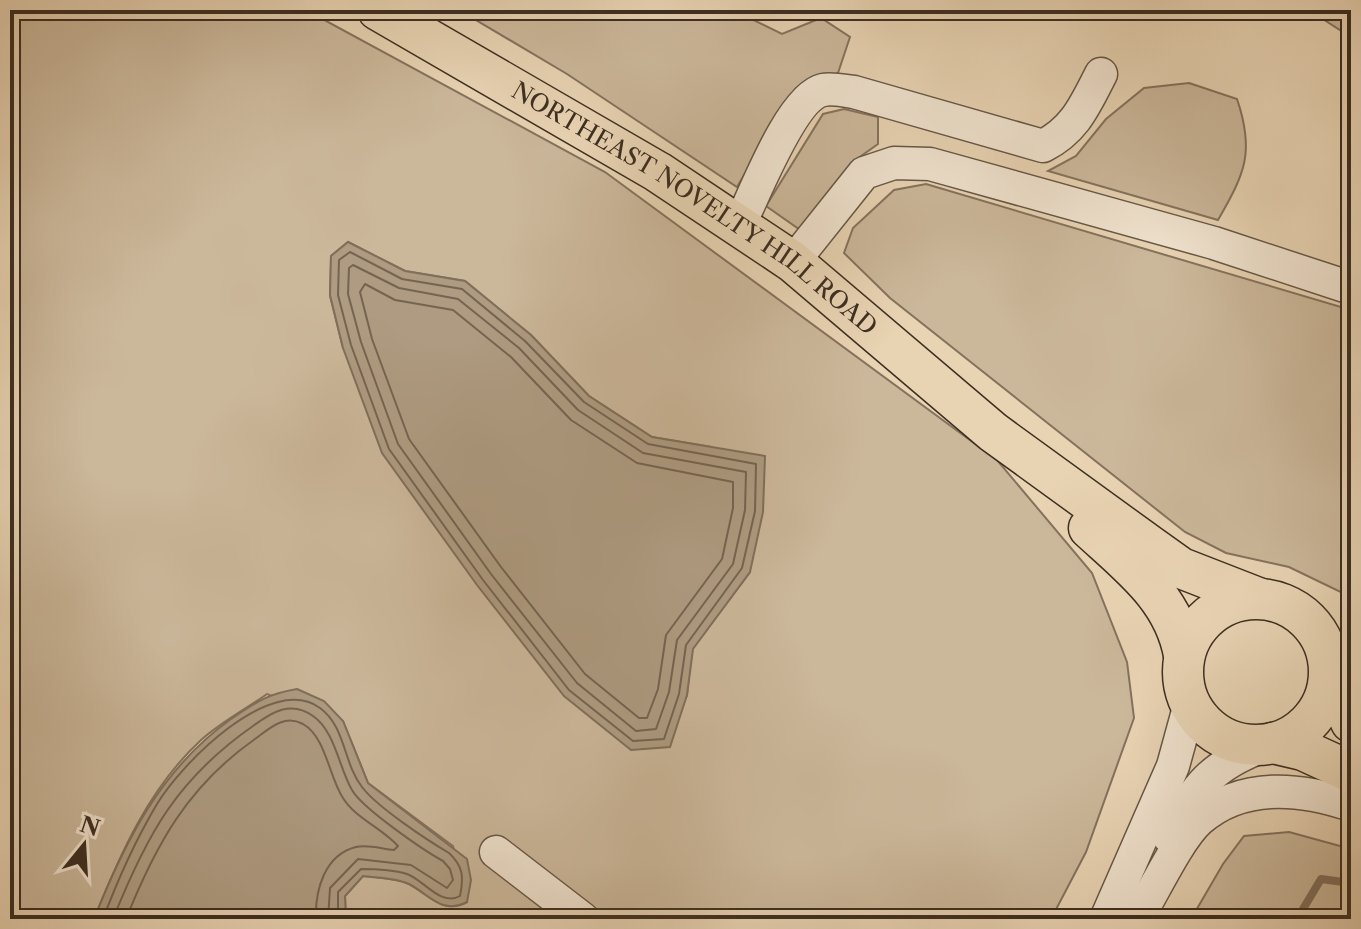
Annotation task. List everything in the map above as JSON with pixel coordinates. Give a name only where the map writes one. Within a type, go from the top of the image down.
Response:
[{"type":"main road","name":"NORTHEAST NOVELTY HILL ROAD","points":[[378,10],[658,172],[793,262],[993,432],[1158,593],[1180,631],[1184,655]]},
{"type":"main road","name":"NORTHEAST NOVELTY HILL ROAD","points":[[993,432],[1181,568],[1258,598]]},
{"type":"main road","points":[[1351,722],[1330,672],[1327,650],[1317,629],[1301,613],[1281,602],[1258,598],[1233,602],[1211,613],[1194,632],[1184,655],[1183,680],[1190,704],[1203,723],[1222,736],[1244,744],[1269,744],[1303,750],[1351,772]]},
{"type":"main road","points":[[1269,744],[1304,727],[1318,712],[1327,693],[1330,672]]},
{"type":"street","points":[[739,226],[793,117],[808,97],[823,90],[854,92],[1043,146],[1064,136],[1101,74]]},
{"type":"street","points":[[793,262],[864,173],[894,163],[930,164],[1214,243],[1351,288]]},
{"type":"street","points":[[1106,919],[1173,766],[1190,704]]},
{"type":"street","points":[[1121,919],[1198,786],[1236,756],[1269,744]]},
{"type":"street","points":[[1137,919],[1190,831],[1218,807],[1239,796],[1262,791],[1292,791],[1351,805]]},
{"type":"street","points":[[496,852],[583,919]]},
{"type":"shaded area","points":[[10,10],[306,10],[605,172],[997,460],[1092,573],[1127,662],[1134,718],[1086,852],[1051,919],[346,919],[345,896],[363,876],[404,882],[443,905],[467,902],[453,846],[368,783],[343,721],[267,694],[209,733],[166,779],[126,846],[94,919],[10,919]],"holes":[[[348,242],[405,271],[465,281],[531,335],[589,396],[652,437],[711,447],[750,572],[692,649],[687,695],[343,348],[330,296],[331,256]]]},
{"type":"shaded area","points":[[459,10],[733,10],[782,34],[821,18],[850,37],[838,73],[796,88],[737,187],[567,74]]},
{"type":"shaded area","points":[[1309,10],[1351,10],[1351,38],[1349,36]]},
{"type":"shaded area","points":[[1189,83],[1237,99],[1242,117],[1246,148],[1241,175],[1218,220],[1048,171],[1076,156],[1106,119],[1144,88]]},
{"type":"shaded area","points":[[844,109],[878,117],[878,144],[857,159],[806,234],[766,206],[823,114]]},
{"type":"shaded area","points":[[926,184],[1351,310],[1351,601],[1347,595],[1289,567],[1226,553],[1185,532],[890,298],[844,253],[853,228],[894,190]]},
{"type":"shaded area","points":[[1289,832],[1351,849],[1351,919],[1191,919],[1223,864],[1244,836]]},
{"type":"water","points":[[348,242],[405,271],[465,281],[531,335],[589,396],[652,437],[765,456],[763,512],[750,572],[693,649],[687,695],[670,747],[631,750],[564,696],[477,585],[382,453],[343,348],[330,295],[331,256]]},
{"type":"water","points":[[297,689],[324,701],[343,721],[368,783],[467,859],[471,880],[467,902],[443,905],[404,882],[363,876],[345,896],[346,919],[94,919],[119,862],[148,808],[184,760],[206,739],[248,708],[270,696]]},
{"type":"waterway","points":[[1297,919],[1321,879],[1351,883]]}]
